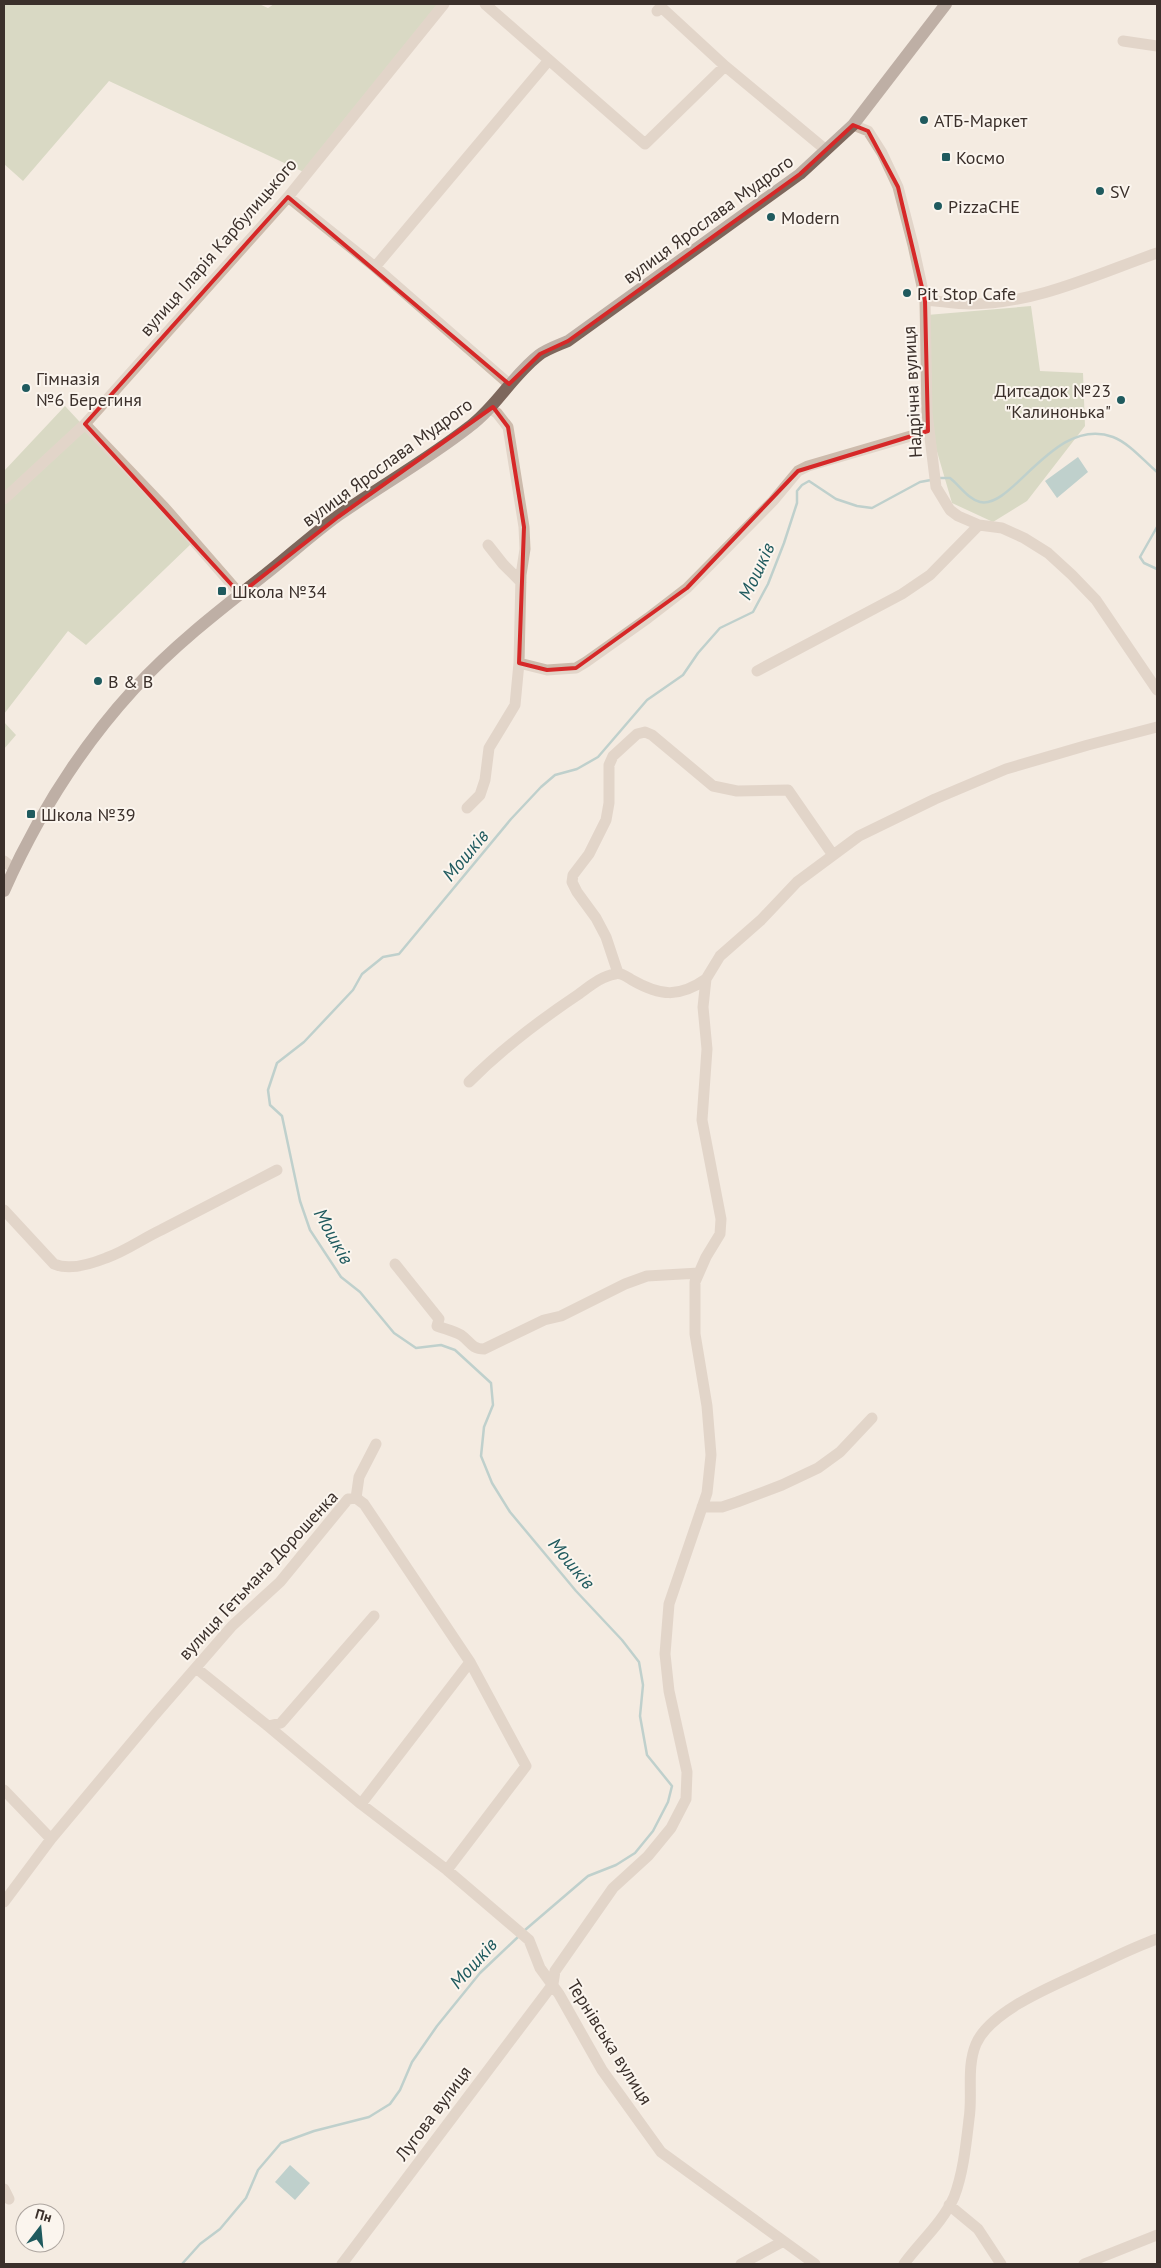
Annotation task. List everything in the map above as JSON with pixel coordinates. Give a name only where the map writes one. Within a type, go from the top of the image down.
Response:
[{"type":"main road","name":"вулиця Ярослава Мудрого","points":[[4,892],[9,865],[100,729],[135,688],[163,661],[240,594],[338,517],[441,447],[490,409],[510,384],[540,354],[568,341],[800,174],[853,125],[946,4]]},
{"type":"street","name":"вулиця Іларія Карбулицького","points":[[4,499],[85,424],[288,197],[444,4]]},
{"type":"street","points":[[485,4],[645,144],[725,66]]},
{"type":"street","points":[[657,11],[661,7],[725,66],[826,150]]},
{"type":"street","points":[[1123,40],[1157,46]]},
{"type":"street","points":[[375,267],[549,60]]},
{"type":"street","name":"Надрічна вулиця","points":[[853,125],[868,131],[882,153],[898,187],[913,245],[924,300],[928,431],[936,487],[950,510],[958,516],[979,525],[1002,528],[1024,538],[1048,553],[1072,575],[1096,600],[1157,690]]},
{"type":"street","points":[[288,197],[375,267],[510,384]]},
{"type":"street","points":[[924,300],[971,304],[1012,300],[1049,292],[1157,253]]},
{"type":"street","points":[[467,808],[480,794],[485,780],[489,748],[515,705],[519,663],[521,582],[525,549],[524,527],[508,427],[497,413],[490,409]]},
{"type":"street","points":[[85,424],[165,508],[240,594]]},
{"type":"street","points":[[519,663],[547,670],[576,668],[648,618],[687,588],[773,502],[798,471],[808,466],[928,431]]},
{"type":"street","points":[[757,671],[902,594],[930,575],[979,525]]},
{"type":"street","points":[[488,545],[521,582]]},
{"type":"street","points":[[833,856],[788,790],[737,791],[713,786],[652,735],[645,732],[638,734],[613,756],[609,765],[609,802],[606,820],[589,854],[573,875],[572,882],[576,892],[596,918],[606,937],[618,973],[658,992],[675,994],[692,989],[706,979],[720,956],[761,920],[798,882],[868,832],[934,798],[1006,769],[1088,745],[1157,728]]},
{"type":"street","points":[[469,1082],[502,1050],[562,1005],[598,981],[618,973]]},
{"type":"street","points":[[553,1984],[555,1971],[613,1888],[648,1856],[671,1828],[686,1799],[688,1772],[669,1690],[665,1654],[670,1604],[707,1493],[711,1456],[707,1406],[695,1334],[695,1282],[720,1234],[721,1219],[702,1120],[708,1049],[703,1007],[706,979]]},
{"type":"street","points":[[4,1210],[54,1264],[63,1268],[72,1267],[105,1258],[125,1250],[151,1234],[277,1170]]},
{"type":"street","points":[[395,1264],[439,1319],[437,1326],[462,1335],[471,1346],[478,1349],[544,1320],[561,1316],[625,1284],[647,1276],[699,1274]]},
{"type":"street","points":[[702,1507],[722,1507],[782,1485],[818,1468],[840,1452],[872,1418]]},
{"type":"street","points":[[356,1498],[359,1477],[376,1444]]},
{"type":"street","name":"вулиця Гетьмана Дорошенка","points":[[4,1902],[51,1839],[232,1626],[280,1582],[348,1499],[356,1498],[364,1504],[470,1662],[526,1766],[448,1870]]},
{"type":"street","points":[[268,1726],[282,1723],[374,1616]]},
{"type":"street","points":[[361,1804],[470,1662]]},
{"type":"street","points":[[196,1668],[361,1804],[448,1870]]},
{"type":"street","points":[[4,1790],[51,1839]]},
{"type":"street","name":"Тернівська вулиця","points":[[448,1870],[530,1940],[540,1968],[553,1984],[602,2070],[661,2152],[782,2242],[815,2264]]},
{"type":"street","points":[[904,2264],[953,2198],[962,2167],[970,2118],[971,2059],[977,2042],[987,2028],[1004,2014],[1034,1995],[1157,1939]]},
{"type":"street","name":"Лугова вулиця","points":[[342,2264],[553,1984]]},
{"type":"street","points":[[949,2205],[978,2229],[1001,2264]]},
{"type":"street","points":[[1084,2264],[1157,2235]]},
{"type":"street","points":[[741,2264],[782,2242]]},
{"type":"highlighted area","points":[[853,125],[868,131],[898,187],[925,300],[928,431],[798,471],[687,588],[576,668],[547,670],[519,663],[524,527],[508,427],[493,407],[338,517],[240,594],[85,424],[288,197],[509,384],[540,354],[568,341],[800,174]]},
{"type":"green space","points":[[4,4],[259,4],[268,8],[274,4],[447,4],[310,175],[109,81],[23,181],[4,164]]},
{"type":"green space","points":[[1031,306],[1040,371],[1083,373],[1085,426],[1027,501],[993,522],[952,503],[931,431],[927,315]]},
{"type":"green space","points":[[65,406],[192,543],[86,645],[68,631],[4,714],[4,471]]},
{"type":"green space","points":[[4,722],[16,735],[4,749]]},
{"type":"water","points":[[1078,457],[1088,472],[1057,498],[1045,481]]},
{"type":"water","points":[[290,2165],[310,2183],[295,2200],[275,2182]]},
{"type":"waterway","name":"Мошків","points":[[938,478],[950,478],[968,495],[980,502],[993,501],[1054,450],[1072,439],[1092,434],[1113,437],[1119,440],[1131,448],[1157,472]]},
{"type":"waterway","name":"Мошків","points":[[525,1930],[588,1876],[616,1865],[635,1853],[653,1831],[668,1802],[672,1786],[647,1755],[640,1716],[643,1685],[639,1662],[510,1512],[492,1483],[481,1456],[484,1427],[493,1405],[491,1383],[455,1350],[441,1345],[416,1348],[394,1333],[360,1292],[341,1277],[310,1230],[300,1201],[282,1116],[270,1105],[268,1090],[277,1063],[304,1042],[353,990],[362,974],[383,957],[399,954],[511,819],[541,787],[555,775],[577,769],[598,757],[647,700],[683,675],[698,653],[720,628],[753,612],[768,584],[784,543],[797,503],[797,491],[802,485],[809,481],[836,499],[857,506],[872,508],[920,482],[931,480]]},
{"type":"waterway","name":"Мошків","points":[[1157,527],[1140,557],[1144,563],[1157,569]]},
{"type":"waterway","name":"Мошків","points":[[182,2264],[200,2244],[220,2229],[246,2198],[258,2170],[281,2143],[314,2131],[369,2117],[390,2104],[400,2090],[412,2062],[437,2026],[480,1973],[519,1936]]},
{"type":"place","name":"АТБ-Маркет","points":[[924,120]]},
{"type":"place","name":"Космо","points":[[946,157]]},
{"type":"place","name":"SV","points":[[1100,191]]},
{"type":"place","name":"PizzaCHE","points":[[938,206]]},
{"type":"place","name":"Modern","points":[[771,217]]},
{"type":"place","name":"Pit Stop Cafe","points":[[907,293]]},
{"type":"place","name":"Гімназія №6 Берегиня","points":[[26,388]]},
{"type":"place","name":"Дитсадок №23 \"Калинонька\"","points":[[1121,400]]},
{"type":"place","name":"Школа №34","points":[[222,591]]},
{"type":"place","name":"B & B","points":[[98,681]]},
{"type":"place","name":"Школа №39","points":[[31,814]]}]
